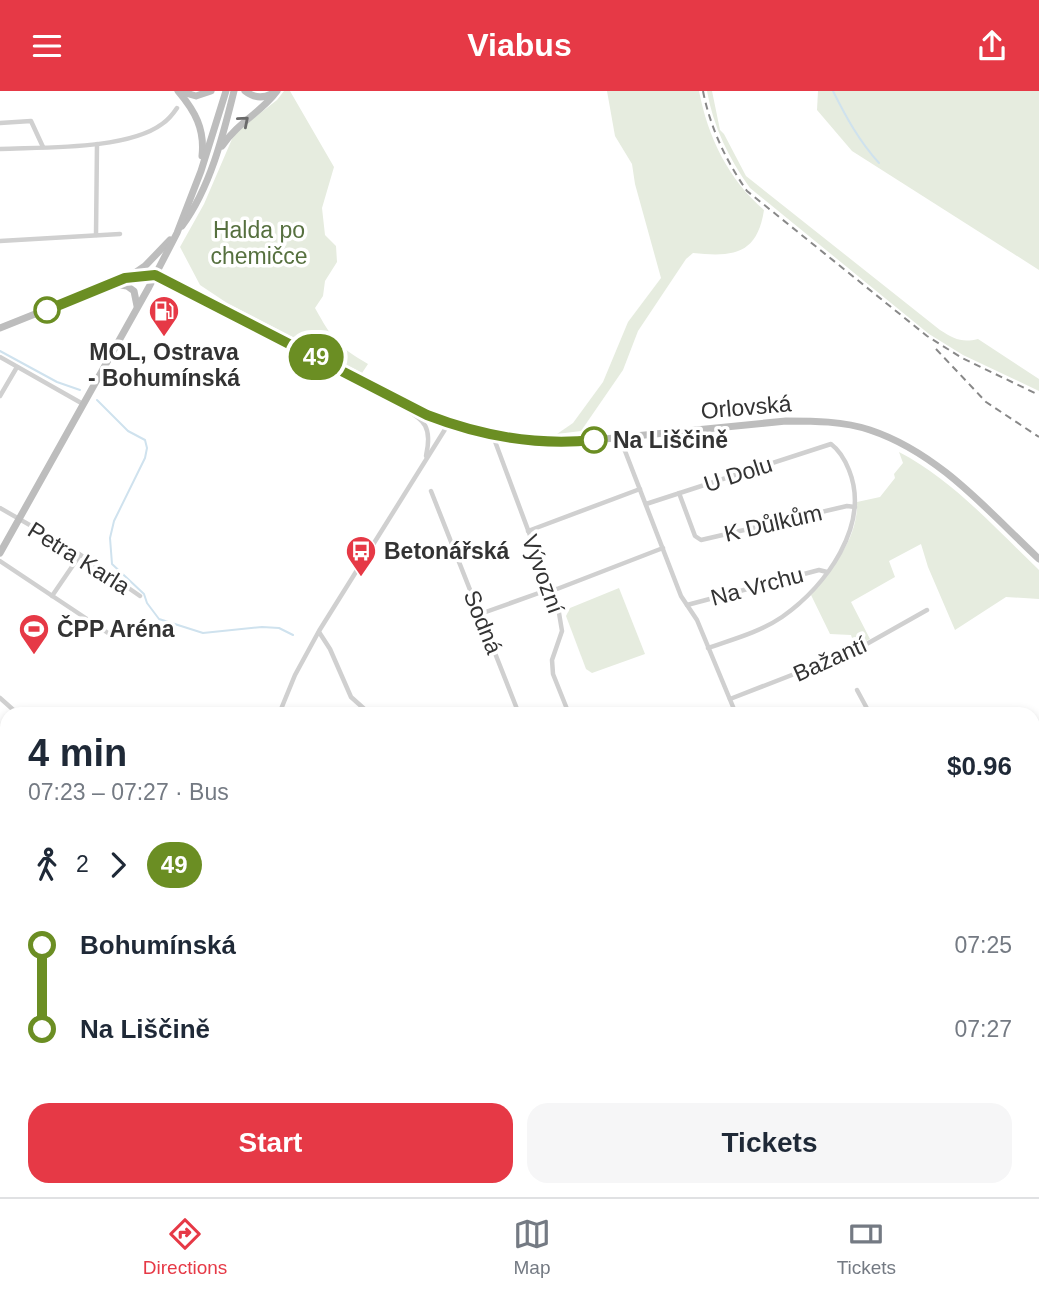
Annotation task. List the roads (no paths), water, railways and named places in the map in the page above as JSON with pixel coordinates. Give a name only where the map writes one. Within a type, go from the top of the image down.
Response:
[{"type":"main road","points":[[179,91],[196,96],[211,91]]},
{"type":"main road","points":[[179,91],[199,118],[203,148],[201,171]]},
{"type":"main road","points":[[0,553],[177,233],[201,171],[226,91]]},
{"type":"main road","points":[[0,328],[114,284],[145,266],[192,213],[215,155],[234,91]]},
{"type":"main road","points":[[245,91],[257,97],[266,97],[277,91]]},
{"type":"main road","points":[[215,155],[233,130],[265,105],[277,91]]},
{"type":"main road","points":[[129,277],[155,275]]},
{"type":"main road","name":"Orlovská","points":[[155,275],[380,391],[449,423],[493,436],[538,442],[620,438],[786,421],[823,422],[869,430],[937,465],[1039,559]]},
{"type":"main road","points":[[114,284],[127,286],[134,291],[138,307]]},
{"type":"street","points":[[0,149],[97,144],[151,131],[161,126],[177,109]]},
{"type":"street","points":[[0,123],[31,121],[43,147]]},
{"type":"street","points":[[96,235],[97,144]]},
{"type":"street","points":[[0,241],[120,235]]},
{"type":"street","points":[[0,357],[83,404]]},
{"type":"street","points":[[0,396],[17,367]]},
{"type":"street","points":[[380,391],[424,421],[429,440],[426,460]]},
{"type":"street","points":[[282,707],[295,675],[319,631],[449,423]]},
{"type":"street","name":"Vývozní","points":[[493,436],[559,613],[562,631],[552,660],[553,674],[566,707]]},
{"type":"street","points":[[620,438],[681,596],[696,620],[733,707]]},
{"type":"street","name":"U Dolu","points":[[646,504],[831,444],[850,471],[855,507]]},
{"type":"street","points":[[528,531],[640,489]]},
{"type":"street","name":"Sodná","points":[[431,491],[516,707]]},
{"type":"street","name":"K Důlkům","points":[[679,493],[695,536],[701,540],[847,506],[855,507]]},
{"type":"street","points":[[708,648],[761,630],[809,594],[827,572],[847,539],[855,507]]},
{"type":"street","name":"Petra Karla","points":[[0,508],[80,555],[140,596]]},
{"type":"street","points":[[480,614],[550,589],[557,589],[663,548]]},
{"type":"street","points":[[52,596],[80,555]]},
{"type":"street","points":[[0,561],[114,637]]},
{"type":"street","name":"Na Vrchu","points":[[687,605],[818,570],[827,572]]},
{"type":"street","name":"Bažantí","points":[[730,699],[856,650],[927,610]]},
{"type":"street","points":[[319,631],[351,697],[362,707]]},
{"type":"street","points":[[857,690],[866,707]]},
{"type":"waterway","points":[[833,91],[853,129],[879,163]]},
{"type":"waterway","points":[[0,351],[57,382],[80,390]]},
{"type":"waterway","points":[[97,400],[128,431],[145,440],[147,448],[145,458],[114,521],[110,538],[112,564],[144,594],[159,619],[203,633],[262,627],[279,628],[293,635]]},
{"type":"railway","points":[[703,91],[720,143],[747,191],[927,336],[962,358],[1039,395]]},
{"type":"railway","points":[[936,349],[986,402],[1039,437]]},
{"type":"place","name":"MOL, Ostrava - Bohumínská","points":[[164,338]]},
{"type":"place","name":"Na Liščině","points":[[594,440]]},
{"type":"place","name":"Betonářská","points":[[361,578]]},
{"type":"place","name":"ČPP Aréna","points":[[34,656]]},
{"type":"park label","name":"Halda po chemičce","points":[[259,243]]}]
